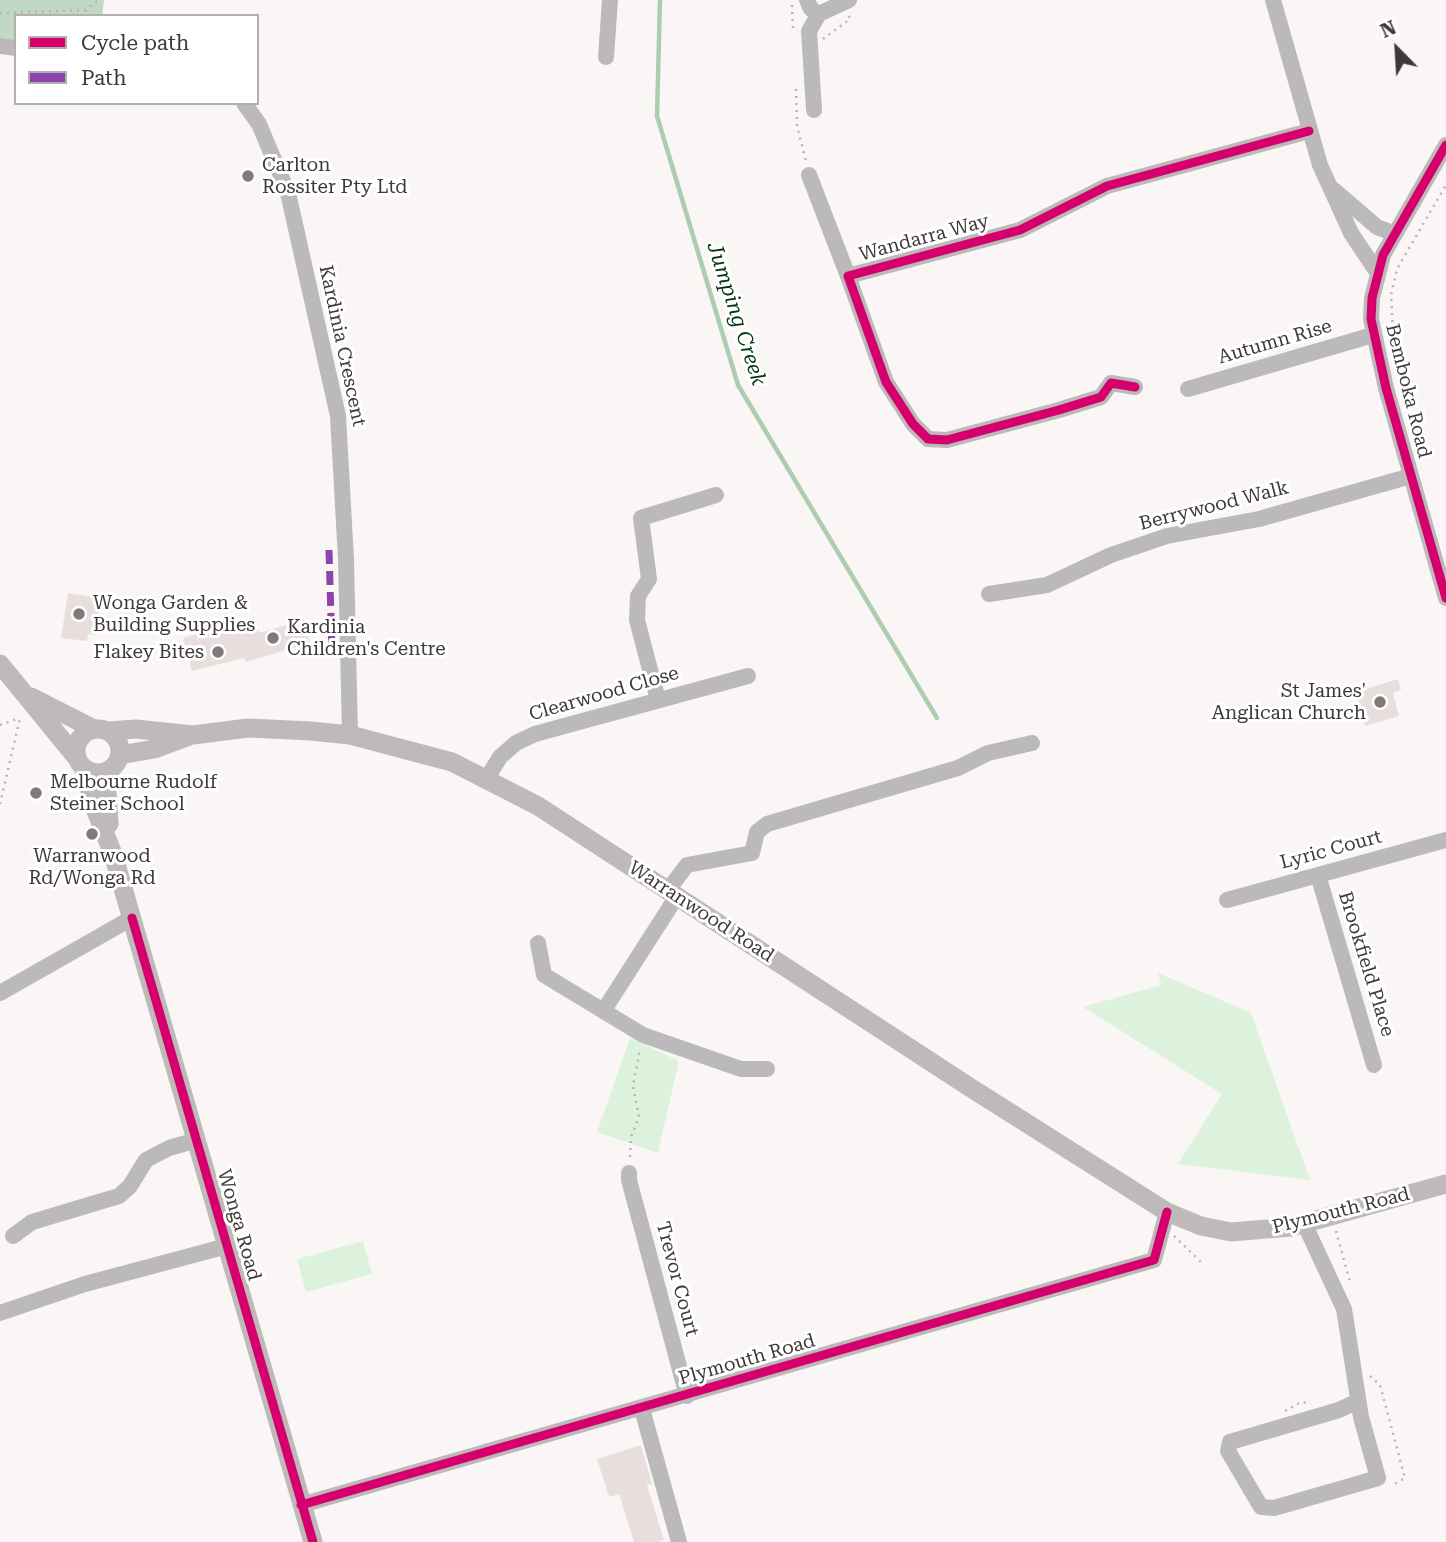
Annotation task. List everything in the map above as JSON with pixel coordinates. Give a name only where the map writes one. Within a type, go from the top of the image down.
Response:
[{"type":"main road","name":"Wonga Road","points":[[0,664],[80,763],[113,854],[313,1542]]},
{"type":"main road","name":"Wonga Road","points":[[27,695],[101,730]]},
{"type":"main road","name":"Warranwood Road","points":[[101,730],[136,729],[193,734],[258,728],[350,735],[419,751],[487,778],[558,818],[673,893],[1165,1221]]},
{"type":"main road","points":[[101,730],[118,741],[120,755],[118,762],[106,772],[90,773],[80,763],[81,736],[101,730]]},
{"type":"main road","name":"Warranwood Road","points":[[120,755],[154,749],[193,734]]},
{"type":"main road","name":"Wonga Road","points":[[106,772],[105,798],[113,854]]},
{"type":"main road","name":"Plymouth Road","points":[[1165,1221],[1231,1232],[1304,1223],[1446,1184]]},
{"type":"street","points":[[606,57],[610,0]]},
{"type":"street","points":[[807,0],[811,9],[819,14]]},
{"type":"street","points":[[814,110],[809,31],[819,14],[849,0]]},
{"type":"street","points":[[1273,0],[1309,131],[1330,186],[1351,233],[1377,272]]},
{"type":"street","name":"Kardinia Crescent","points":[[245,105],[259,124],[288,193],[338,416],[346,559],[350,735]]},
{"type":"street","name":"Wandarra Way","points":[[848,276],[1020,230],[1107,186],[1309,131]]},
{"type":"street","name":"Bemboka Road","points":[[1446,145],[1393,233],[1377,272],[1372,298],[1373,335],[1446,598]]},
{"type":"street","name":"Wandarra Way","points":[[809,175],[886,382],[913,424],[928,439],[947,440],[1069,407],[1101,397],[1111,383],[1135,387]]},
{"type":"street","points":[[1330,186],[1377,227],[1393,233]]},
{"type":"street","name":"Autumn Rise","points":[[1188,390],[1373,335]]},
{"type":"street","name":"Berrywood Walk","points":[[989,594],[1047,585],[1111,555],[1167,536],[1259,519],[1411,476]]},
{"type":"street","points":[[658,699],[637,620],[638,596],[649,579],[641,518],[716,495]]},
{"type":"street","name":"Clearwood Close","points":[[487,778],[500,757],[516,743],[535,734],[748,676]]},
{"type":"street","points":[[604,1010],[687,865],[752,853],[757,832],[767,824],[958,768],[988,753],[1032,743]]},
{"type":"street","name":"Lyric Court","points":[[1227,900],[1446,840]]},
{"type":"street","name":"Brookfield Place","points":[[1318,876],[1374,1065]]},
{"type":"street","points":[[0,993],[132,918]]},
{"type":"street","points":[[538,943],[544,975],[643,1035],[741,1069],[767,1069]]},
{"type":"street","points":[[13,1236],[33,1222],[119,1196],[130,1186],[146,1160],[197,1140]]},
{"type":"street","name":"Trevor Court","points":[[629,1173],[628,1180],[687,1396]]},
{"type":"street","name":"Plymouth Road","points":[[301,1505],[1154,1260],[1165,1221]]},
{"type":"street","points":[[1304,1223],[1344,1309],[1359,1401],[1378,1478],[1274,1508],[1261,1507],[1227,1451],[1230,1442],[1339,1410],[1359,1401]]},
{"type":"street","points":[[0,1313],[85,1284],[227,1245]]},
{"type":"street","points":[[642,1409],[679,1542]]},
{"type":"path","points":[[83,14],[99,0]]},
{"type":"path","points":[[0,13],[85,10]]},
{"type":"path","points":[[85,10],[86,14]]},
{"type":"path","points":[[796,96],[797,126],[809,175]]},
{"type":"path","points":[[1395,352],[1391,295],[1397,268],[1413,236],[1446,186]]},
{"type":"path","points":[[1397,363],[1419,442]]},
{"type":"path","points":[[0,725],[20,718],[0,804]]},
{"type":"path","points":[[629,1173],[631,1137],[639,1118],[634,1074],[643,1035]]},
{"type":"path","points":[[1165,1221],[1202,1263]]},
{"type":"green space","points":[[0,0],[104,0],[102,14],[14,14],[14,40],[0,38]]},
{"type":"green space","points":[[1158,973],[1251,1013],[1310,1180],[1178,1164],[1222,1094],[1083,1007],[1161,985]]},
{"type":"green space","points":[[630,1038],[679,1061],[658,1153],[597,1132]]},
{"type":"green space","points":[[363,1241],[372,1274],[306,1292],[297,1259]]},
{"type":"building","points":[[68,593],[98,598],[100,603],[95,635],[88,634],[87,641],[61,638]]},
{"type":"building","points":[[254,617],[259,633],[303,620],[310,643],[246,662],[244,658],[192,671],[183,638]]},
{"type":"building","points":[[1398,679],[1401,690],[1393,693],[1399,716],[1365,726],[1356,692]]},
{"type":"building","points":[[641,1445],[652,1484],[647,1485],[664,1540],[658,1542],[634,1542],[619,1494],[609,1497],[597,1459]]},
{"type":"waterway","name":"Jumping Creek","points":[[660,0],[657,116],[738,385],[937,718]]},
{"type":"marked path","points":[[329,550],[332,652]]},
{"type":"cycle path","points":[[1135,387],[1111,383],[1101,397],[1059,410],[947,440],[928,439],[913,424],[886,382],[848,276],[1020,230],[1107,186],[1309,131]]},
{"type":"cycle path","points":[[1446,145],[1383,255],[1372,298],[1371,319],[1386,388],[1446,598]]},
{"type":"cycle path","points":[[132,918],[313,1542]]},
{"type":"cycle path","points":[[301,1505],[1154,1260],[1167,1212]]},
{"type":"place","name":"Carlton Rossiter Pty Ltd","points":[[248,176]]},
{"type":"place","name":"Wonga Garden & Building Supplies","points":[[79,614]]},
{"type":"place","name":"Kardinia Children's Centre","points":[[273,638]]},
{"type":"place","name":"Flakey Bites","points":[[218,652]]},
{"type":"place","name":"St James' Anglican Church","points":[[1380,702]]},
{"type":"place","name":"Melbourne Rudolf Steiner School","points":[[36,793]]},
{"type":"place","name":"Warranwood Rd/Wonga Rd","points":[[92,834]]}]
